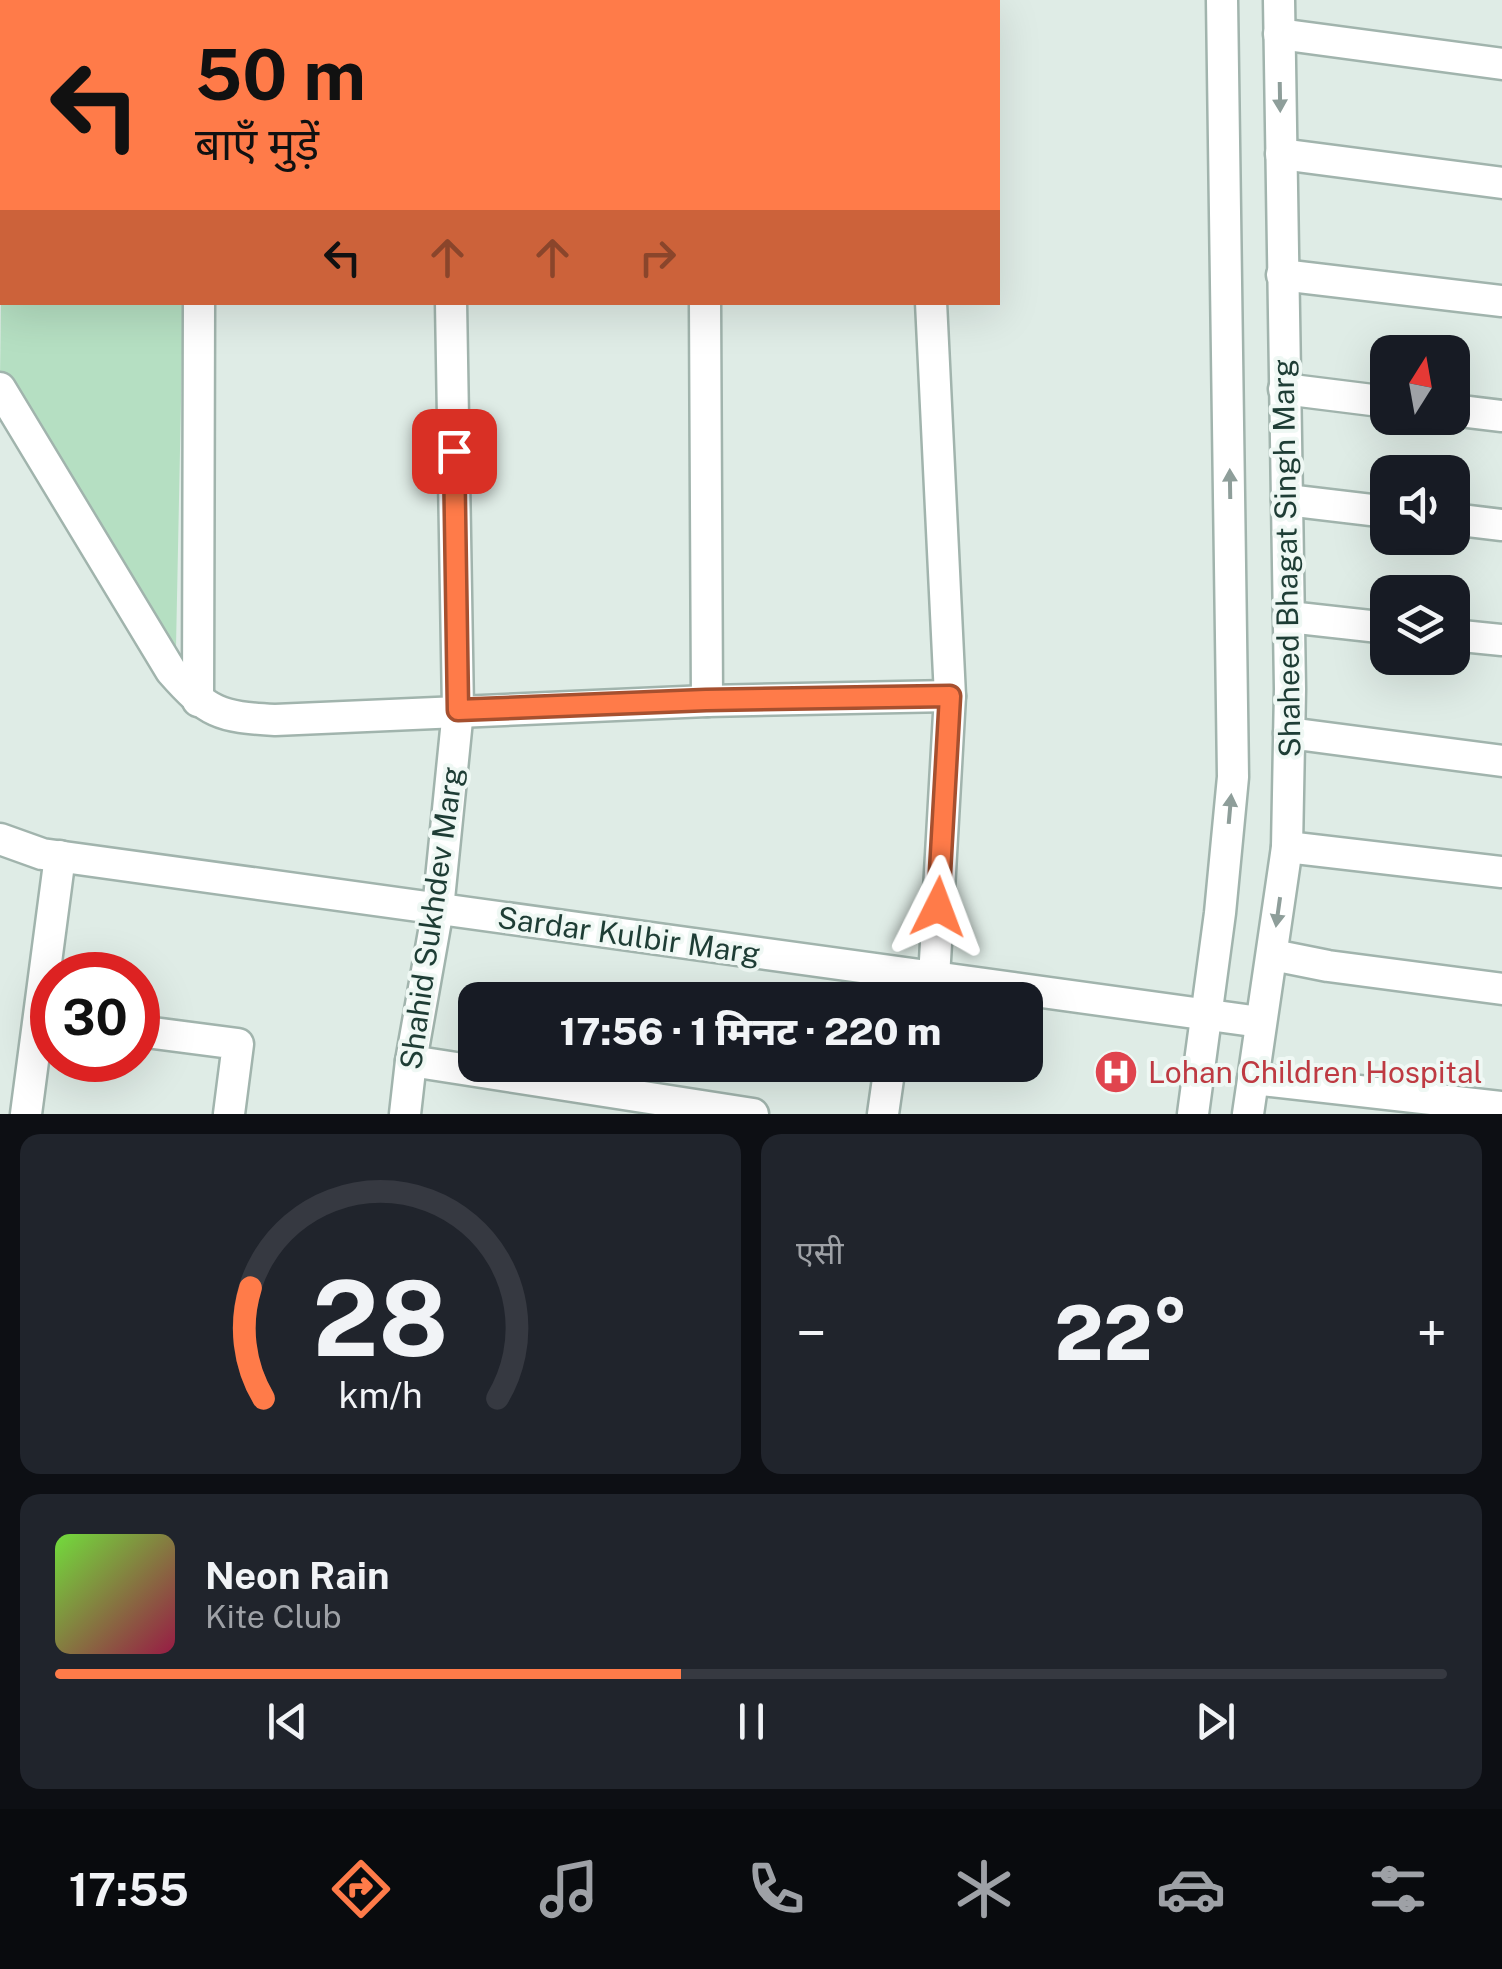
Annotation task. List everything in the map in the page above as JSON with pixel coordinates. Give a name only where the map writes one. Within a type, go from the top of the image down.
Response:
[{"type":"street","name":"Shaheed Bhagat Singh Marg","points":[[1193,1114],[1233,778],[1222,0]]},
{"type":"street","name":"Shaheed Bhagat Singh Marg","points":[[1248,1114],[1287,847],[1289,617],[1279,0]]},
{"type":"street","points":[[1280,34],[1502,64]]},
{"type":"street","points":[[1281,154],[1502,183]]},
{"type":"street","points":[[1282,275],[1502,301]]},
{"type":"street","points":[[198,305],[198,701]]},
{"type":"street","name":"Shahid Sukhdev Marg","points":[[404,1114],[438,909],[458,710],[451,305]]},
{"type":"street","points":[[705,305],[706,700]]},
{"type":"street","points":[[931,305],[950,696],[934,978]]},
{"type":"street","points":[[0,388],[171,671],[198,701],[230,718],[706,700],[950,696]]},
{"type":"street","points":[[1284,389],[1370,400]]},
{"type":"street","points":[[1470,412],[1502,416]]},
{"type":"street","points":[[1287,500],[1370,510]]},
{"type":"street","points":[[1470,522],[1502,526]]},
{"type":"street","points":[[1289,617],[1370,626]]},
{"type":"street","points":[[1470,637],[1502,640]]},
{"type":"street","points":[[1289,733],[1502,761]]},
{"type":"street","name":"Sardar Kulbir Marg","points":[[0,838],[42,854],[438,909],[876,982]]},
{"type":"street","points":[[1287,847],[1502,872]]},
{"type":"street","points":[[52,952],[60,856]]},
{"type":"street","points":[[1272,955],[1502,989]]},
{"type":"street","name":"Sardar Kulbir Marg","points":[[917,982],[934,978],[1260,1022]]},
{"type":"street","points":[[160,1034],[238,1044],[228,1114]]},
{"type":"street","points":[[411,1060],[753,1114]]},
{"type":"street","points":[[1253,1079],[1502,1107]]},
{"type":"street","points":[[26,1114],[33,1082]]},
{"type":"street","points":[[883,1114],[888,1082]]},
{"type":"green space","points":[[1,305],[183,305],[176,647],[159,654],[0,378]]},
{"type":"place","name":"Lohan Children Hospital","points":[[1116,1072]]},
{"type":"route","points":[[454,451],[458,710],[950,696],[938,907]]}]
